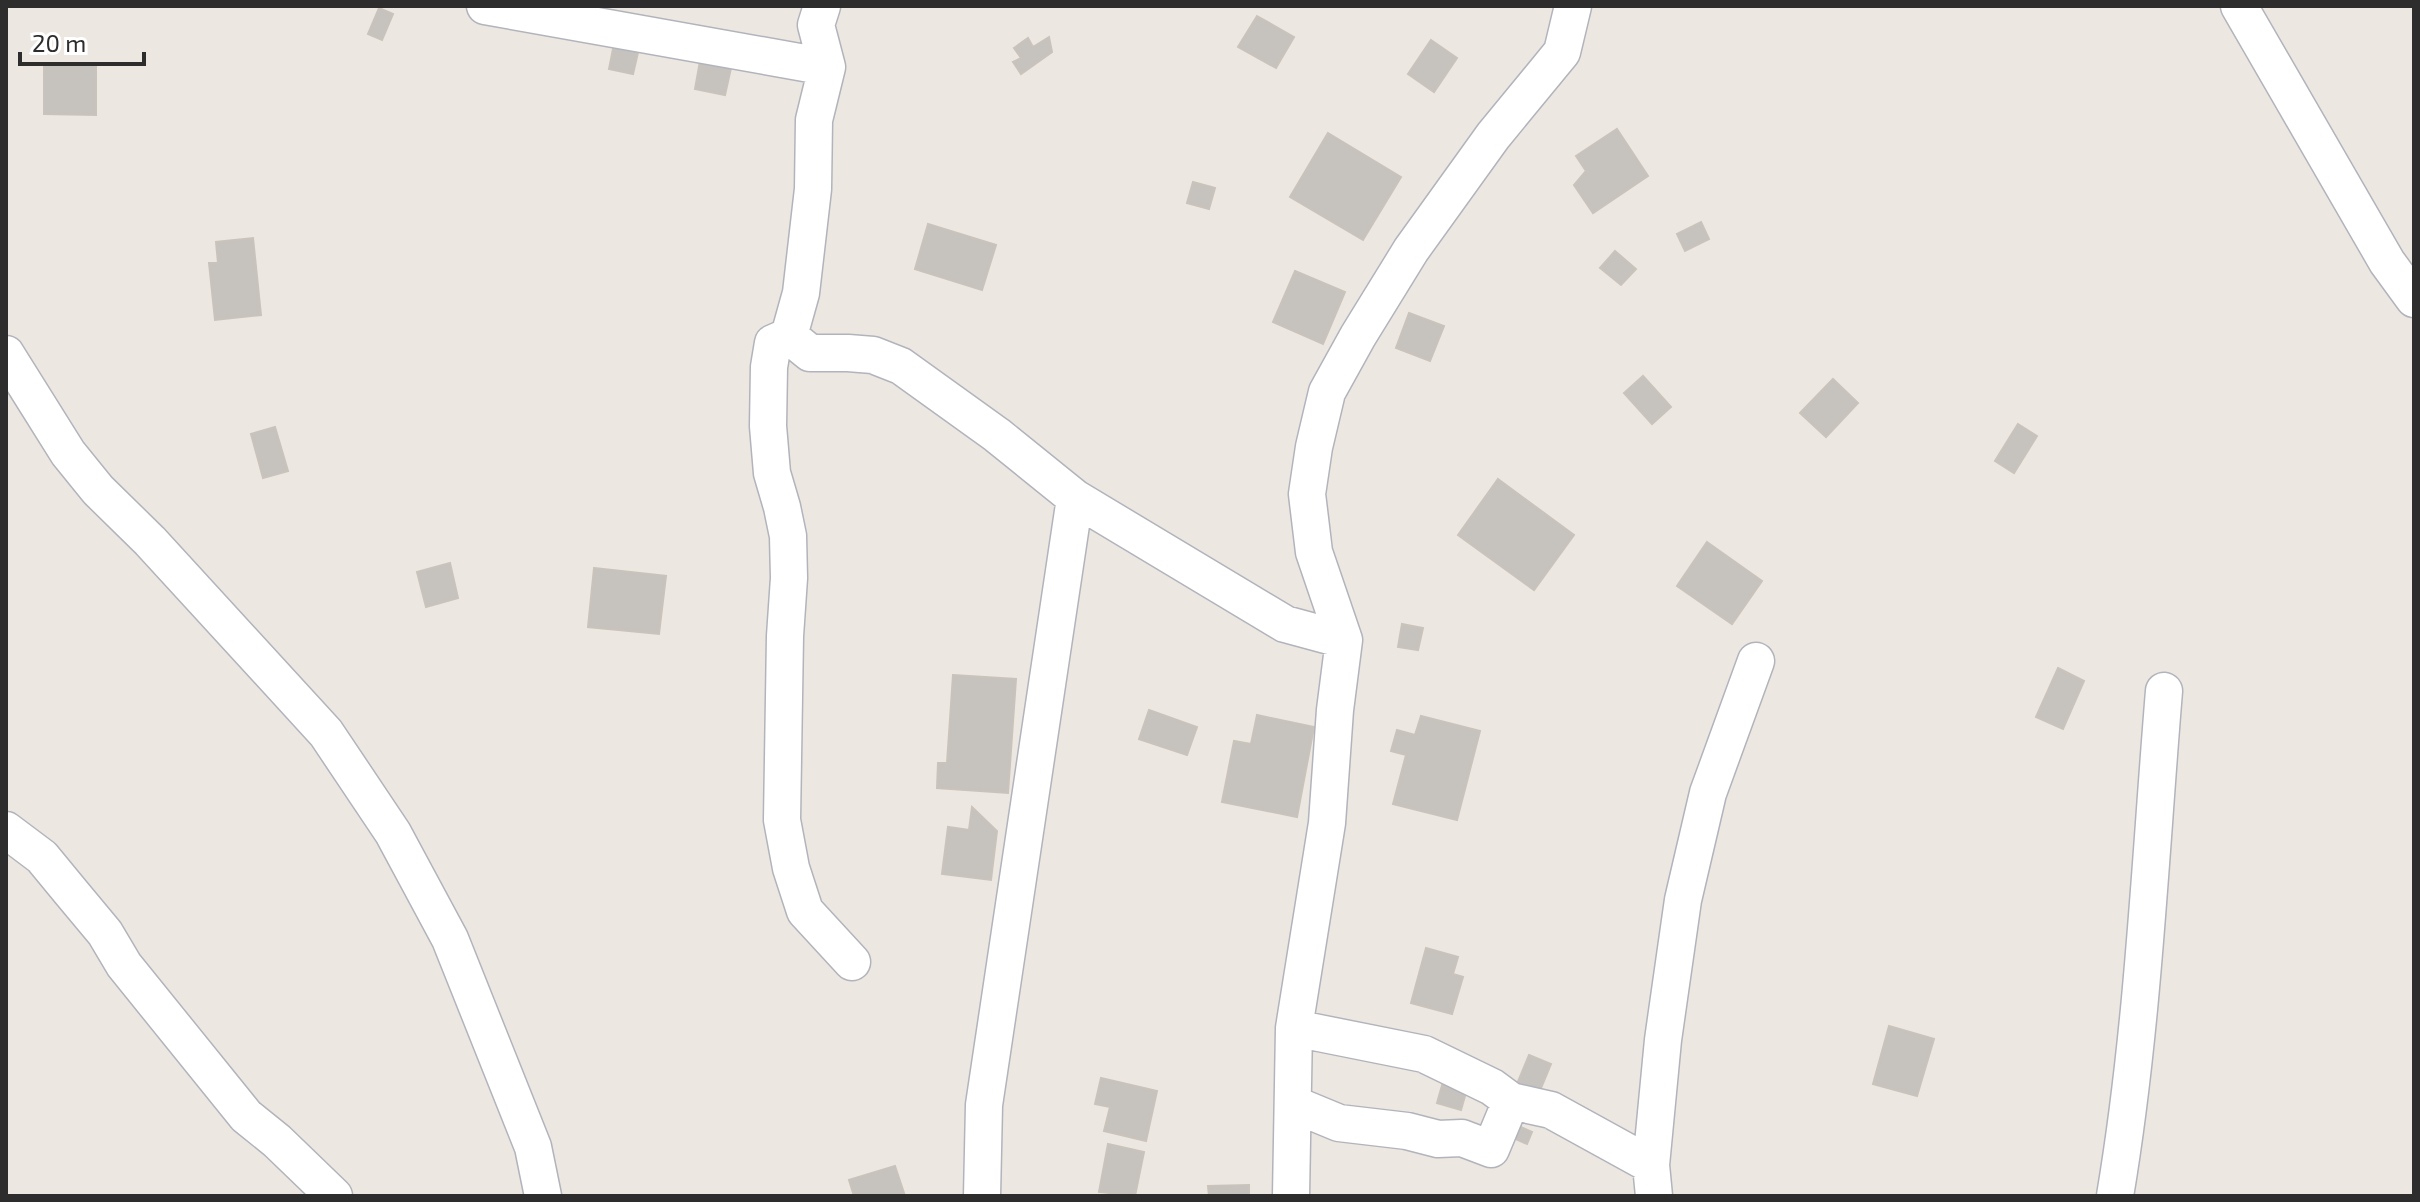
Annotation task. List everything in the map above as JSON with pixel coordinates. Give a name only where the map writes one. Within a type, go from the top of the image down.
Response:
[{"type":"street","points":[[485,6],[827,67]]},
{"type":"street","points":[[789,336],[801,293],[813,189],[814,120],[827,67],[816,25],[822,6]]},
{"type":"street","points":[[1291,1196],[1294,1028],[1327,823],[1335,710],[1344,640],[1314,552],[1307,494],[1327,392],[1411,250],[1493,136],[1562,52],[1573,6]]},
{"type":"street","points":[[2239,6],[2387,262],[2414,299]]},
{"type":"street","points":[[789,336],[810,353],[873,355],[901,366],[997,435],[1075,498],[1285,624],[1344,640]]},
{"type":"street","points":[[789,336],[773,343],[768,393],[772,473],[788,536],[782,820],[791,868],[805,911],[852,962]]},
{"type":"street","points":[[6,354],[68,453],[98,490],[150,541],[326,733],[393,833],[450,939],[533,1147],[543,1196]]},
{"type":"street","points":[[982,1196],[984,1105],[1075,498]]},
{"type":"street","points":[[1652,1181],[1663,1040],[1683,900],[1708,793],[1756,661]]},
{"type":"street","points":[[2115,1196],[2136,1032],[2164,691]]},
{"type":"street","points":[[6,830],[42,857],[105,933],[124,965],[246,1116],[334,1196]]},
{"type":"street","points":[[1294,1028],[1424,1054],[1492,1087],[1511,1101],[1551,1110],[1652,1181]]},
{"type":"street","points":[[1293,1104],[1339,1123],[1407,1131],[1438,1139],[1462,1138],[1491,1149],[1511,1101]]},
{"type":"building","points":[[379,8],[393,14],[382,40],[368,34]]},
{"type":"building","points":[[1257,16],[1294,37],[1276,68],[1238,47]]},
{"type":"building","points":[[1049,37],[1052,52],[1021,74],[1013,62],[1021,58],[1014,48],[1028,38],[1033,47]]},
{"type":"building","points":[[615,39],[640,44],[633,74],[609,69]]},
{"type":"building","points":[[1431,40],[1457,58],[1434,92],[1408,74]]},
{"type":"building","points":[[700,61],[731,68],[725,95],[695,89]]},
{"type":"building","points":[[44,63],[96,63],[96,115],[44,114]]},
{"type":"building","points":[[1617,129],[1648,176],[1593,213],[1574,185],[1586,171],[1576,156]]},
{"type":"building","points":[[1328,133],[1401,177],[1363,240],[1290,197]]},
{"type":"building","points":[[1193,182],[1215,188],[1209,209],[1187,203]]},
{"type":"building","points":[[1701,222],[1709,239],[1685,251],[1677,234]]},
{"type":"building","points":[[928,224],[996,245],[982,290],[915,269]]},
{"type":"building","points":[[253,238],[261,315],[215,320],[209,263],[218,263],[216,242]]},
{"type":"building","points":[[1615,251],[1636,269],[1621,285],[1600,268]]},
{"type":"building","points":[[1295,271],[1345,292],[1323,344],[1273,322]]},
{"type":"building","points":[[1409,313],[1444,326],[1430,361],[1396,348]]},
{"type":"building","points":[[1643,376],[1671,407],[1652,424],[1624,393]]},
{"type":"building","points":[[1833,379],[1858,403],[1826,437],[1800,413]]},
{"type":"building","points":[[2018,424],[2037,436],[2014,473],[1995,461]]},
{"type":"building","points":[[275,427],[288,471],[263,478],[251,434]]},
{"type":"building","points":[[1498,479],[1574,535],[1534,590],[1458,535]]},
{"type":"building","points":[[1707,542],[1762,581],[1732,624],[1677,586]]},
{"type":"building","points":[[450,563],[458,598],[426,607],[417,572]]},
{"type":"building","points":[[594,568],[666,576],[659,634],[588,627]]},
{"type":"building","points":[[1402,624],[1423,628],[1418,650],[1398,647]]},
{"type":"building","points":[[2058,668],[2084,681],[2063,729],[2036,717]]},
{"type":"building","points":[[953,675],[1016,679],[1008,793],[937,788],[938,763],[947,763]]},
{"type":"building","points":[[1149,710],[1197,727],[1187,755],[1139,739]]},
{"type":"building","points":[[1257,715],[1314,727],[1297,817],[1222,802],[1234,741],[1251,744]]},
{"type":"building","points":[[1421,716],[1480,731],[1457,820],[1393,804],[1406,755],[1391,751],[1397,730],[1415,735]]},
{"type":"building","points":[[972,807],[997,831],[991,880],[942,874],[948,827],[969,830]]},
{"type":"building","points":[[1426,948],[1458,957],[1453,974],[1463,977],[1452,1014],[1411,1003]]},
{"type":"building","points":[[1889,1026],[1934,1039],[1917,1096],[1873,1084]]},
{"type":"building","points":[[1529,1055],[1551,1064],[1539,1093],[1517,1084]]},
{"type":"building","points":[[1445,1075],[1469,1082],[1461,1110],[1437,1103]]},
{"type":"building","points":[[1101,1078],[1157,1091],[1146,1141],[1104,1131],[1110,1107],[1095,1104]]},
{"type":"building","points":[[1514,1124],[1532,1132],[1527,1144],[1509,1136]]},
{"type":"building","points":[[1108,1144],[1144,1152],[1135,1196],[1099,1192]]},
{"type":"building","points":[[895,1166],[905,1196],[854,1196],[849,1180]]},
{"type":"building","points":[[1249,1185],[1249,1196],[1209,1196],[1208,1186]]}]
